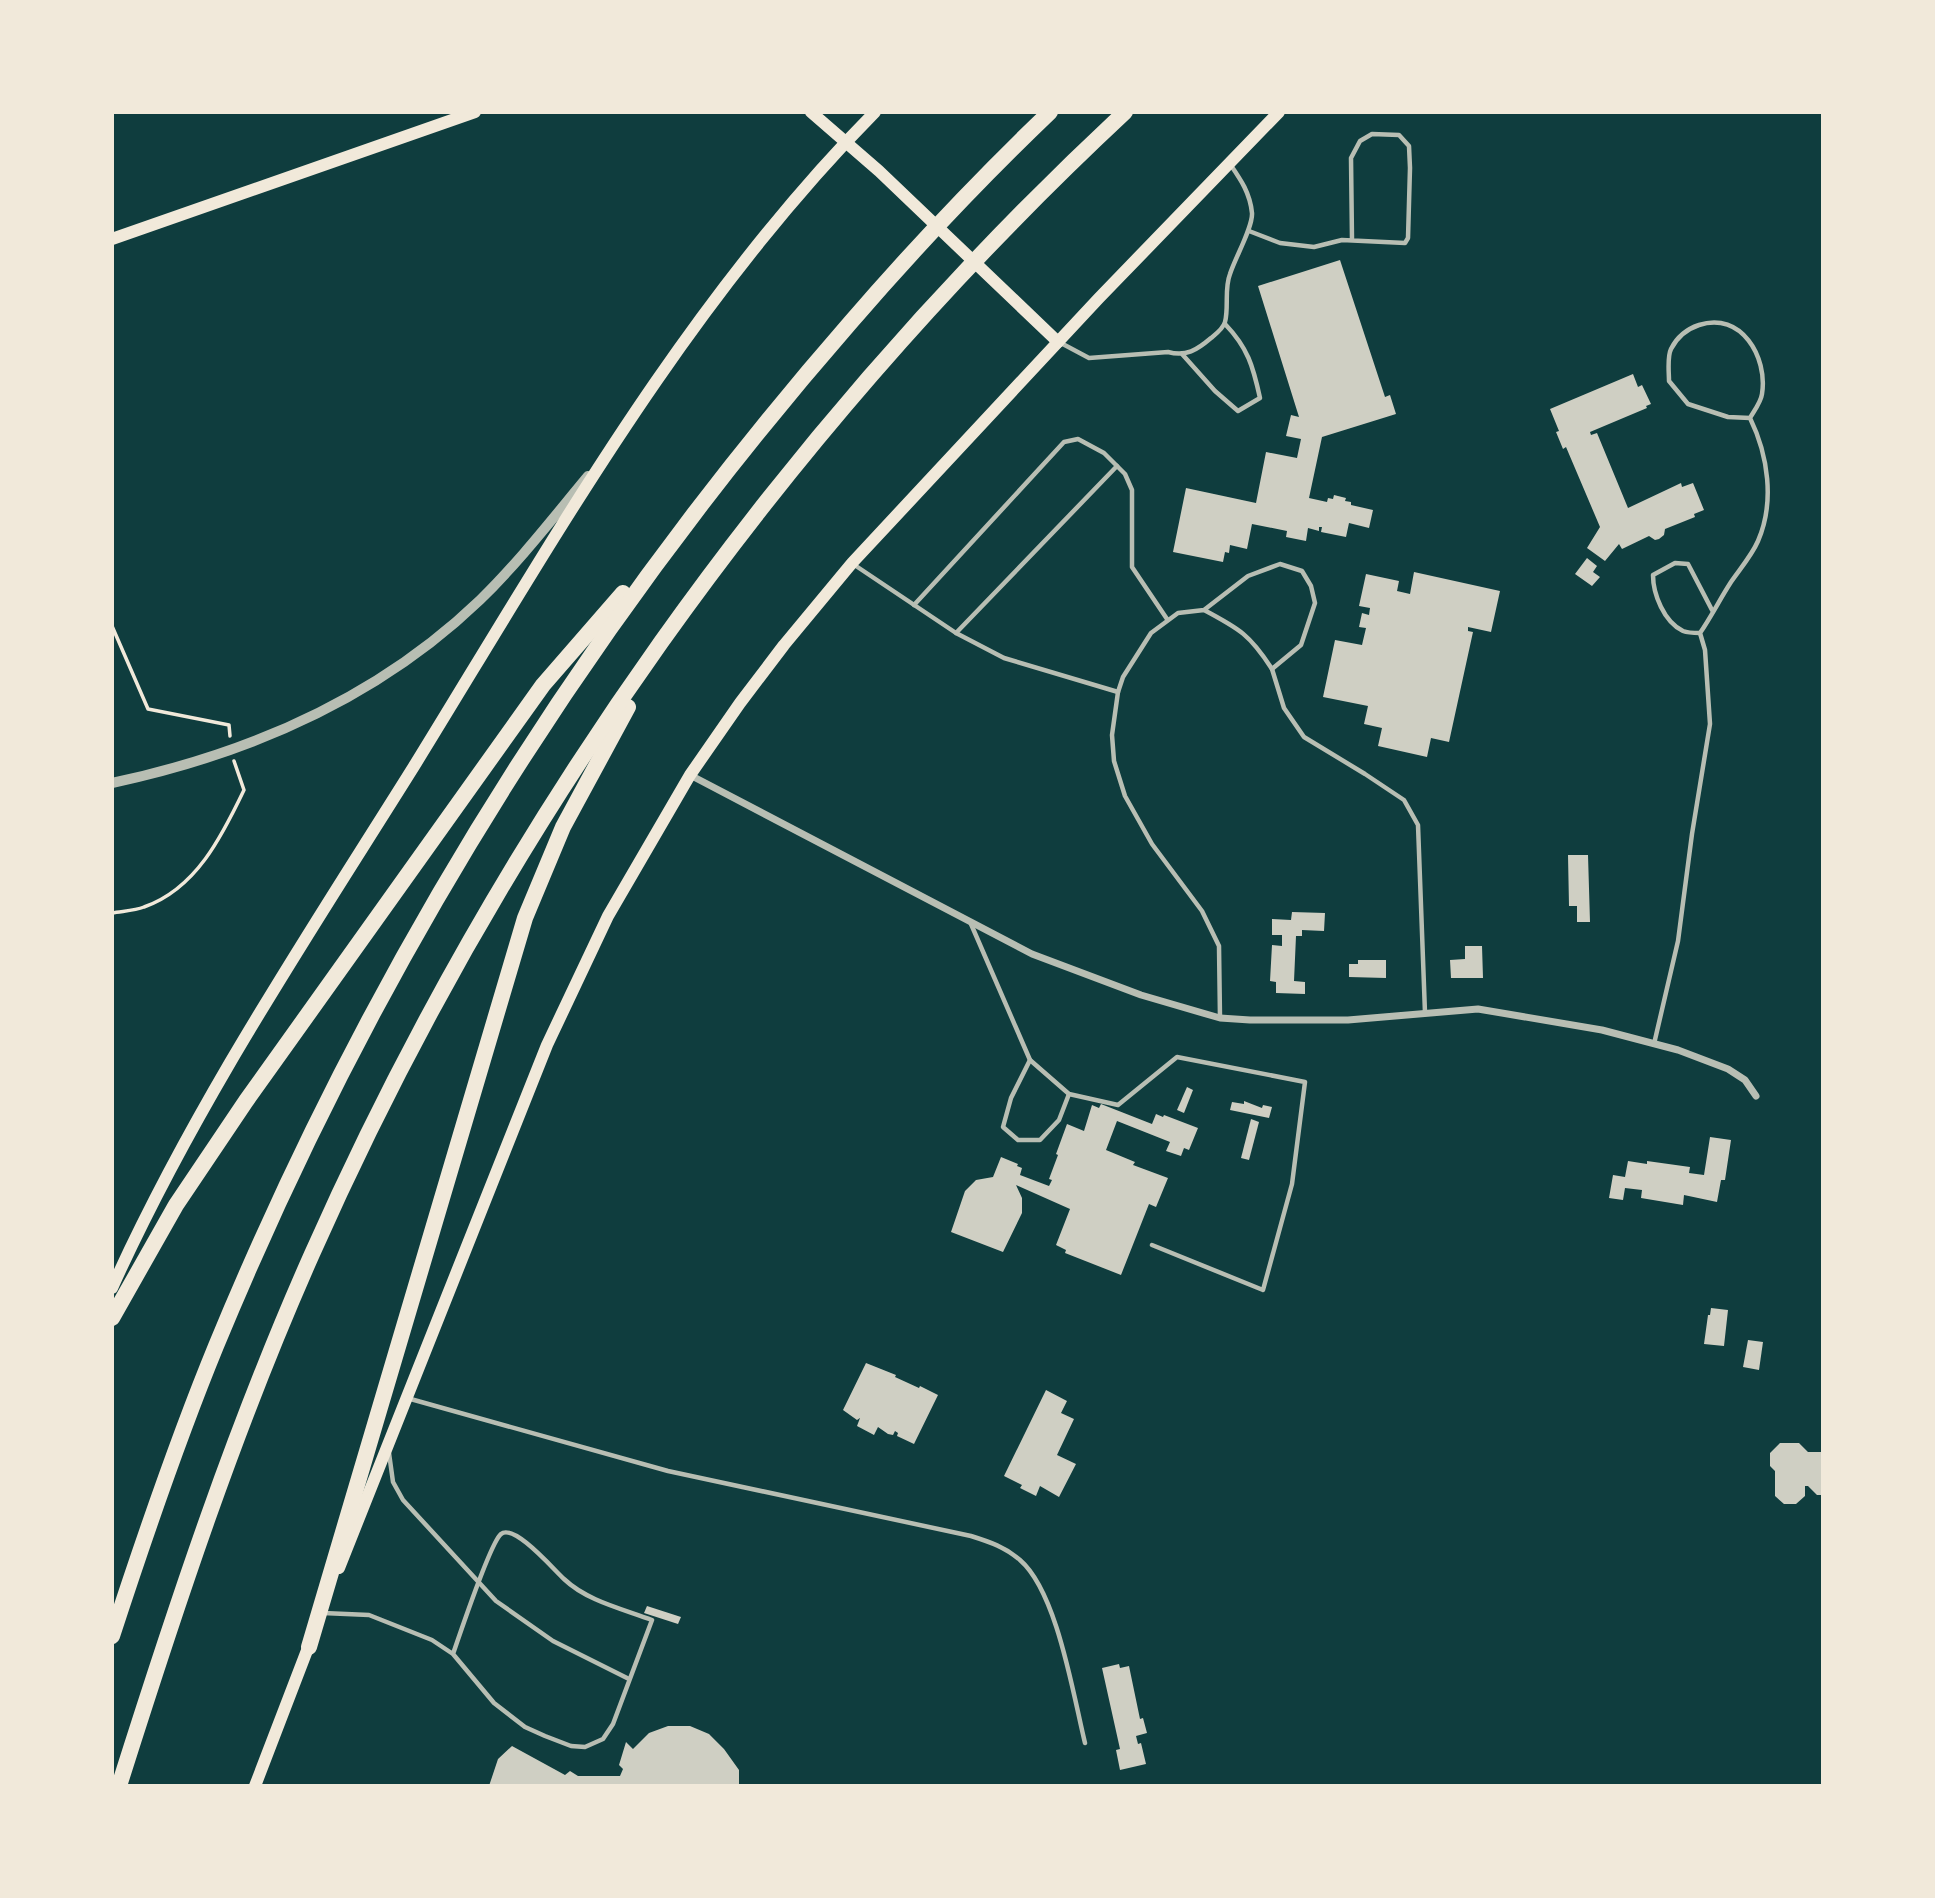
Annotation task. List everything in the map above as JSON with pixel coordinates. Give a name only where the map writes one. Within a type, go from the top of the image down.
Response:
[{"type":"highway","points":[[112,1636],[163,1485],[214,1349],[276,1208],[344,1068],[411,943],[489,808],[579,670],[668,546],[755,434],[870,299],[969,193],[1050,112]]},
{"type":"highway","points":[[120,1786],[172,1619],[222,1473],[270,1351],[342,1188],[405,1060],[486,914],[567,782],[668,633],[761,510],[890,354],[989,246],[1125,112]]},
{"type":"highway","points":[[112,1318],[176,1205],[246,1101],[543,685],[593,626],[668,546]]},
{"type":"highway","points":[[309,1647],[525,918],[563,827],[668,633]]},
{"type":"main road","points":[[112,239],[475,112]]},
{"type":"main road","points":[[811,112],[846,141],[1058,342]]},
{"type":"main road","points":[[112,1288],[155,1199],[225,1073],[606,455],[733,275],[846,141],[874,112]]},
{"type":"main road","points":[[255,1786],[505,1144],[567,1001],[608,916],[690,775],[783,645],[852,563],[1058,342],[1279,112]]},
{"type":"street","points":[[112,783],[232,751],[279,732],[375,682],[417,653],[478,602],[506,574],[606,455]]},
{"type":"street","points":[[690,775],[1032,954],[1141,995],[1220,1018],[1250,1020],[1348,1020],[1478,1009],[1602,1030],[1654,1044],[1728,1069],[1745,1080],[1756,1096]]},
{"type":"lane","points":[[1249,231],[1280,243],[1314,247],[1342,240],[1405,243],[1408,238],[1409,146],[1399,135],[1371,134],[1360,141],[1351,158],[1352,240]]},
{"type":"lane","points":[[1058,342],[1089,358],[1168,352],[1182,354],[1197,351],[1225,324],[1228,279],[1249,231],[1252,216],[1248,191],[1229,163]]},
{"type":"lane","points":[[1707,322],[1727,322],[1744,335],[1760,362],[1762,395],[1750,418],[1728,417],[1688,404],[1669,381],[1670,351],[1687,328],[1707,322]]},
{"type":"lane","points":[[1182,354],[1215,391],[1238,411],[1260,398],[1255,373],[1241,341],[1225,324]]},
{"type":"lane","points":[[1654,1044],[1678,941],[1710,724],[1705,650],[1700,633],[1712,610],[1758,541],[1766,508],[1768,476],[1759,437],[1750,418]]},
{"type":"lane","points":[[914,605],[1064,442],[1078,439],[1104,453],[1125,474],[1132,490],[1132,567],[1167,619]]},
{"type":"lane","points":[[956,632],[1117,466]]},
{"type":"lane","points":[[852,563],[956,632],[1004,658],[1118,692]]},
{"type":"lane","points":[[1700,633],[1684,632],[1669,621],[1653,588],[1653,575],[1675,563],[1688,564],[1712,610]]},
{"type":"lane","points":[[1220,1018],[1219,946],[1202,911],[1152,844],[1125,796],[1114,761],[1112,735],[1118,692],[1138,650],[1151,633],[1167,619],[1178,613],[1204,610],[1248,576],[1280,564],[1302,571],[1311,586],[1315,603],[1300,645],[1272,669]]},
{"type":"lane","points":[[1204,610],[1239,628],[1259,648],[1272,669],[1284,708],[1304,737],[1404,800],[1418,825],[1425,1013]]},
{"type":"lane","points":[[971,923],[1030,1060],[1069,1094],[1118,1105],[1177,1057],[1305,1082],[1292,1184],[1263,1290],[1152,1245]]},
{"type":"lane","points":[[1030,1060],[1011,1098],[1003,1127],[1018,1140],[1040,1140],[1059,1120],[1069,1094]]},
{"type":"lane","points":[[406,1398],[668,1471],[971,1536],[999,1545],[1030,1571],[1048,1603],[1085,1743]]},
{"type":"lane","points":[[387,1444],[393,1482],[403,1500],[496,1601],[553,1641],[629,1679]]},
{"type":"lane","points":[[322,1613],[369,1615],[421,1635],[453,1654],[494,1703],[525,1727],[571,1746],[585,1747],[603,1739],[613,1724],[652,1620],[594,1598],[567,1582],[527,1542],[506,1531],[497,1541],[453,1654]]},
{"type":"building","points":[[1340,260],[1385,397],[1390,395],[1396,414],[1322,437],[1309,498],[1327,502],[1328,498],[1333,499],[1334,495],[1346,498],[1345,501],[1351,502],[1351,505],[1373,510],[1369,528],[1349,523],[1346,537],[1321,532],[1322,527],[1319,527],[1319,531],[1308,528],[1306,541],[1286,537],[1287,531],[1252,524],[1247,549],[1230,545],[1229,553],[1225,552],[1223,562],[1173,552],[1186,488],[1256,503],[1266,452],[1297,458],[1301,439],[1286,436],[1291,415],[1299,417],[1258,286]]},
{"type":"building","points":[[1633,374],[1638,387],[1642,385],[1651,404],[1590,432],[1591,435],[1597,433],[1628,508],[1681,483],[1682,487],[1693,483],[1704,510],[1694,514],[1695,517],[1665,529],[1664,535],[1659,539],[1655,540],[1649,536],[1622,549],[1619,544],[1605,561],[1587,548],[1600,527],[1566,447],[1563,449],[1550,409]]},
{"type":"building","points":[[1587,558],[1597,566],[1593,572],[1600,577],[1592,586],[1575,574]]},
{"type":"building","points":[[1414,572],[1500,591],[1491,632],[1468,627],[1468,631],[1473,632],[1449,742],[1431,738],[1427,757],[1378,746],[1382,728],[1364,724],[1368,706],[1323,697],[1335,640],[1362,645],[1366,628],[1359,627],[1362,613],[1369,615],[1370,608],[1359,606],[1366,574],[1399,581],[1397,591],[1410,594]]},
{"type":"building","points":[[1568,855],[1588,855],[1590,922],[1577,922],[1577,906],[1569,906]]},
{"type":"building","points":[[1292,912],[1325,913],[1324,931],[1302,930],[1302,936],[1296,936],[1294,981],[1305,982],[1305,994],[1276,993],[1276,982],[1270,981],[1272,945],[1282,946],[1282,935],[1272,935],[1272,919],[1291,920]]},
{"type":"building","points":[[1465,946],[1482,946],[1483,978],[1451,978],[1450,960],[1465,959]]},
{"type":"building","points":[[1358,960],[1386,960],[1386,978],[1349,977],[1349,964],[1358,964]]},
{"type":"building","points":[[1187,1087],[1193,1090],[1184,1113],[1177,1110]]},
{"type":"building","points":[[1244,1101],[1262,1108],[1263,1105],[1272,1107],[1269,1118],[1230,1110],[1232,1102],[1244,1104]]},
{"type":"building","points":[[1101,1104],[1152,1124],[1156,1114],[1198,1128],[1189,1150],[1184,1148],[1181,1156],[1166,1151],[1170,1142],[1117,1121],[1106,1150],[1135,1162],[1133,1165],[1168,1178],[1156,1207],[1149,1204],[1121,1275],[1065,1253],[1066,1250],[1056,1245],[1070,1209],[1016,1185],[1022,1198],[1022,1213],[1003,1252],[951,1232],[965,1191],[976,1180],[993,1177],[1001,1157],[1018,1164],[1017,1166],[1022,1168],[1020,1175],[1049,1186],[1058,1155],[1056,1154],[1067,1124],[1084,1131],[1092,1105],[1099,1108]]},
{"type":"building","points":[[1251,1119],[1259,1122],[1249,1160],[1241,1158]]},
{"type":"building","points":[[1710,1137],[1731,1140],[1725,1180],[1721,1180],[1717,1202],[1684,1195],[1683,1205],[1641,1198],[1642,1190],[1625,1188],[1623,1200],[1609,1198],[1613,1175],[1625,1177],[1628,1161],[1690,1167],[1689,1173],[1704,1175]]},
{"type":"building","points":[[1711,1308],[1728,1310],[1724,1346],[1704,1344]]},
{"type":"building","points":[[1748,1340],[1763,1342],[1759,1370],[1743,1367]]},
{"type":"building","points":[[866,1363],[938,1395],[914,1444],[897,1436],[895,1431],[893,1435],[888,1434],[878,1427],[874,1435],[857,1426],[860,1418],[857,1420],[843,1410]]},
{"type":"building","points":[[1046,1390],[1067,1401],[1061,1413],[1074,1419],[1057,1455],[1076,1464],[1059,1497],[1040,1486],[1036,1496],[1004,1476]]},
{"type":"building","points":[[1780,1443],[1799,1443],[1808,1452],[1823,1452],[1823,1495],[1817,1495],[1805,1486],[1805,1496],[1796,1504],[1784,1504],[1775,1496],[1775,1471],[1770,1466],[1770,1453]]},
{"type":"building","points":[[647,1606],[681,1617],[678,1624],[644,1613]]},
{"type":"building","points":[[1119,1664],[1120,1668],[1129,1666],[1140,1719],[1143,1718],[1147,1733],[1136,1736],[1138,1744],[1141,1743],[1146,1764],[1120,1770],[1116,1750],[1120,1749],[1102,1668]]},
{"type":"building","points":[[668,1726],[690,1726],[709,1734],[739,1770],[739,1786],[489,1786],[498,1759],[512,1746],[565,1775],[570,1771],[578,1776],[620,1776],[623,1769],[619,1765],[626,1742],[633,1749],[649,1733]]}]
